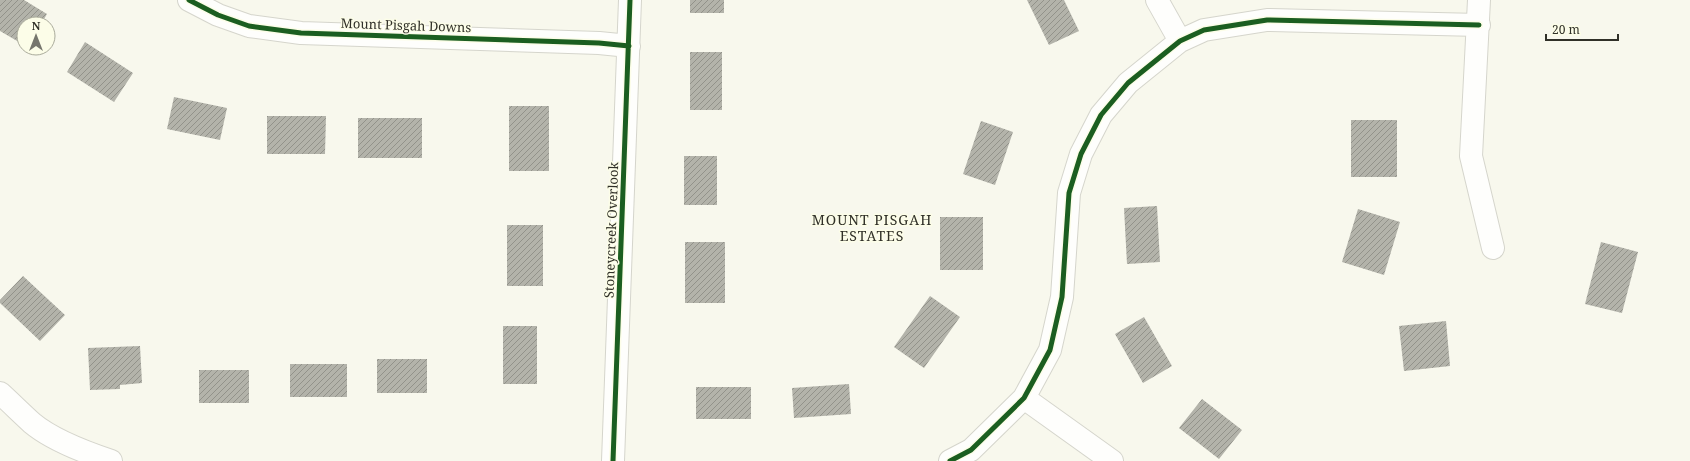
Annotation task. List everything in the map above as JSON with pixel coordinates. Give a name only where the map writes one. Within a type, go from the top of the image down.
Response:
[{"type":"street","name":"Mount Pisgah Downs","points":[[189,0],[218,15],[249,26],[301,32],[599,43],[629,46]]},
{"type":"street","name":"Stoneycreek Overlook","points":[[613,461],[630,0]]},
{"type":"street","points":[[1157,0],[1180,41]]},
{"type":"street","points":[[1479,0],[1472,156],[1493,248]]},
{"type":"street","points":[[950,461],[971,450],[1024,398],[1050,350],[1062,297],[1069,193],[1081,154],[1101,115],[1128,83],[1180,41],[1204,30],[1267,20],[1479,25]]},
{"type":"street","points":[[0,393],[33,424],[89,454],[111,461]]},
{"type":"street","points":[[1024,398],[1112,461]]},
{"type":"building","points":[[0,0],[24,0],[47,14],[46,16],[16,16],[16,40],[0,31]]},
{"type":"building","points":[[690,0],[724,0],[724,13],[690,13]]},
{"type":"building","points":[[1027,0],[1064,0],[1079,31],[1049,45]]},
{"type":"building","points":[[85,42],[133,73],[114,102],[67,72]]},
{"type":"building","points":[[690,52],[722,52],[722,110],[690,110]]},
{"type":"building","points":[[174,97],[227,108],[220,140],[167,129]]},
{"type":"building","points":[[509,106],[549,106],[549,171],[509,171]]},
{"type":"building","points":[[267,116],[326,116],[325,154],[267,154]]},
{"type":"building","points":[[358,118],[422,118],[422,158],[358,158]]},
{"type":"building","points":[[1351,120],[1397,120],[1397,177],[1351,177]]},
{"type":"building","points":[[981,121],[1013,132],[995,185],[963,174]]},
{"type":"building","points":[[684,156],[717,156],[717,205],[684,205]]},
{"type":"building","points":[[1157,206],[1160,262],[1127,264],[1124,208]]},
{"type":"building","points":[[1358,209],[1400,222],[1384,275],[1342,262]]},
{"type":"building","points":[[940,217],[983,217],[983,270],[940,270]]},
{"type":"building","points":[[507,225],[543,225],[543,286],[507,286]]},
{"type":"building","points":[[685,242],[725,242],[725,303],[685,303]]},
{"type":"building","points":[[1601,242],[1638,252],[1622,313],[1585,304]]},
{"type":"building","points":[[23,276],[65,315],[40,341],[0,303],[0,300]]},
{"type":"building","points":[[930,296],[960,317],[924,368],[894,347]]},
{"type":"building","points":[[1144,317],[1172,366],[1143,383],[1115,334]]},
{"type":"building","points":[[1446,321],[1450,366],[1404,371],[1399,326]]},
{"type":"building","points":[[503,326],[537,326],[537,384],[503,384]]},
{"type":"building","points":[[140,346],[142,383],[120,385],[120,389],[90,390],[88,348]]},
{"type":"building","points":[[377,359],[427,359],[427,393],[377,393]]},
{"type":"building","points":[[290,364],[347,364],[347,397],[290,397]]},
{"type":"building","points":[[199,370],[249,370],[249,403],[199,403]]},
{"type":"building","points":[[849,384],[851,414],[794,418],[792,388]]},
{"type":"building","points":[[696,387],[751,387],[751,419],[696,419]]},
{"type":"building","points":[[1202,399],[1242,430],[1219,459],[1179,428]]},
{"type":"cycle path","points":[[189,0],[218,15],[249,26],[301,33],[599,43],[629,46]]},
{"type":"cycle path","points":[[613,461],[630,0]]},
{"type":"cycle path","points":[[950,461],[971,450],[1024,398],[1050,350],[1062,297],[1069,193],[1081,154],[1101,115],[1128,83],[1180,41],[1204,30],[1267,20],[1479,25]]},
{"type":"district","name":"MOUNT PISGAH ESTATES","points":[[872,228]]}]
